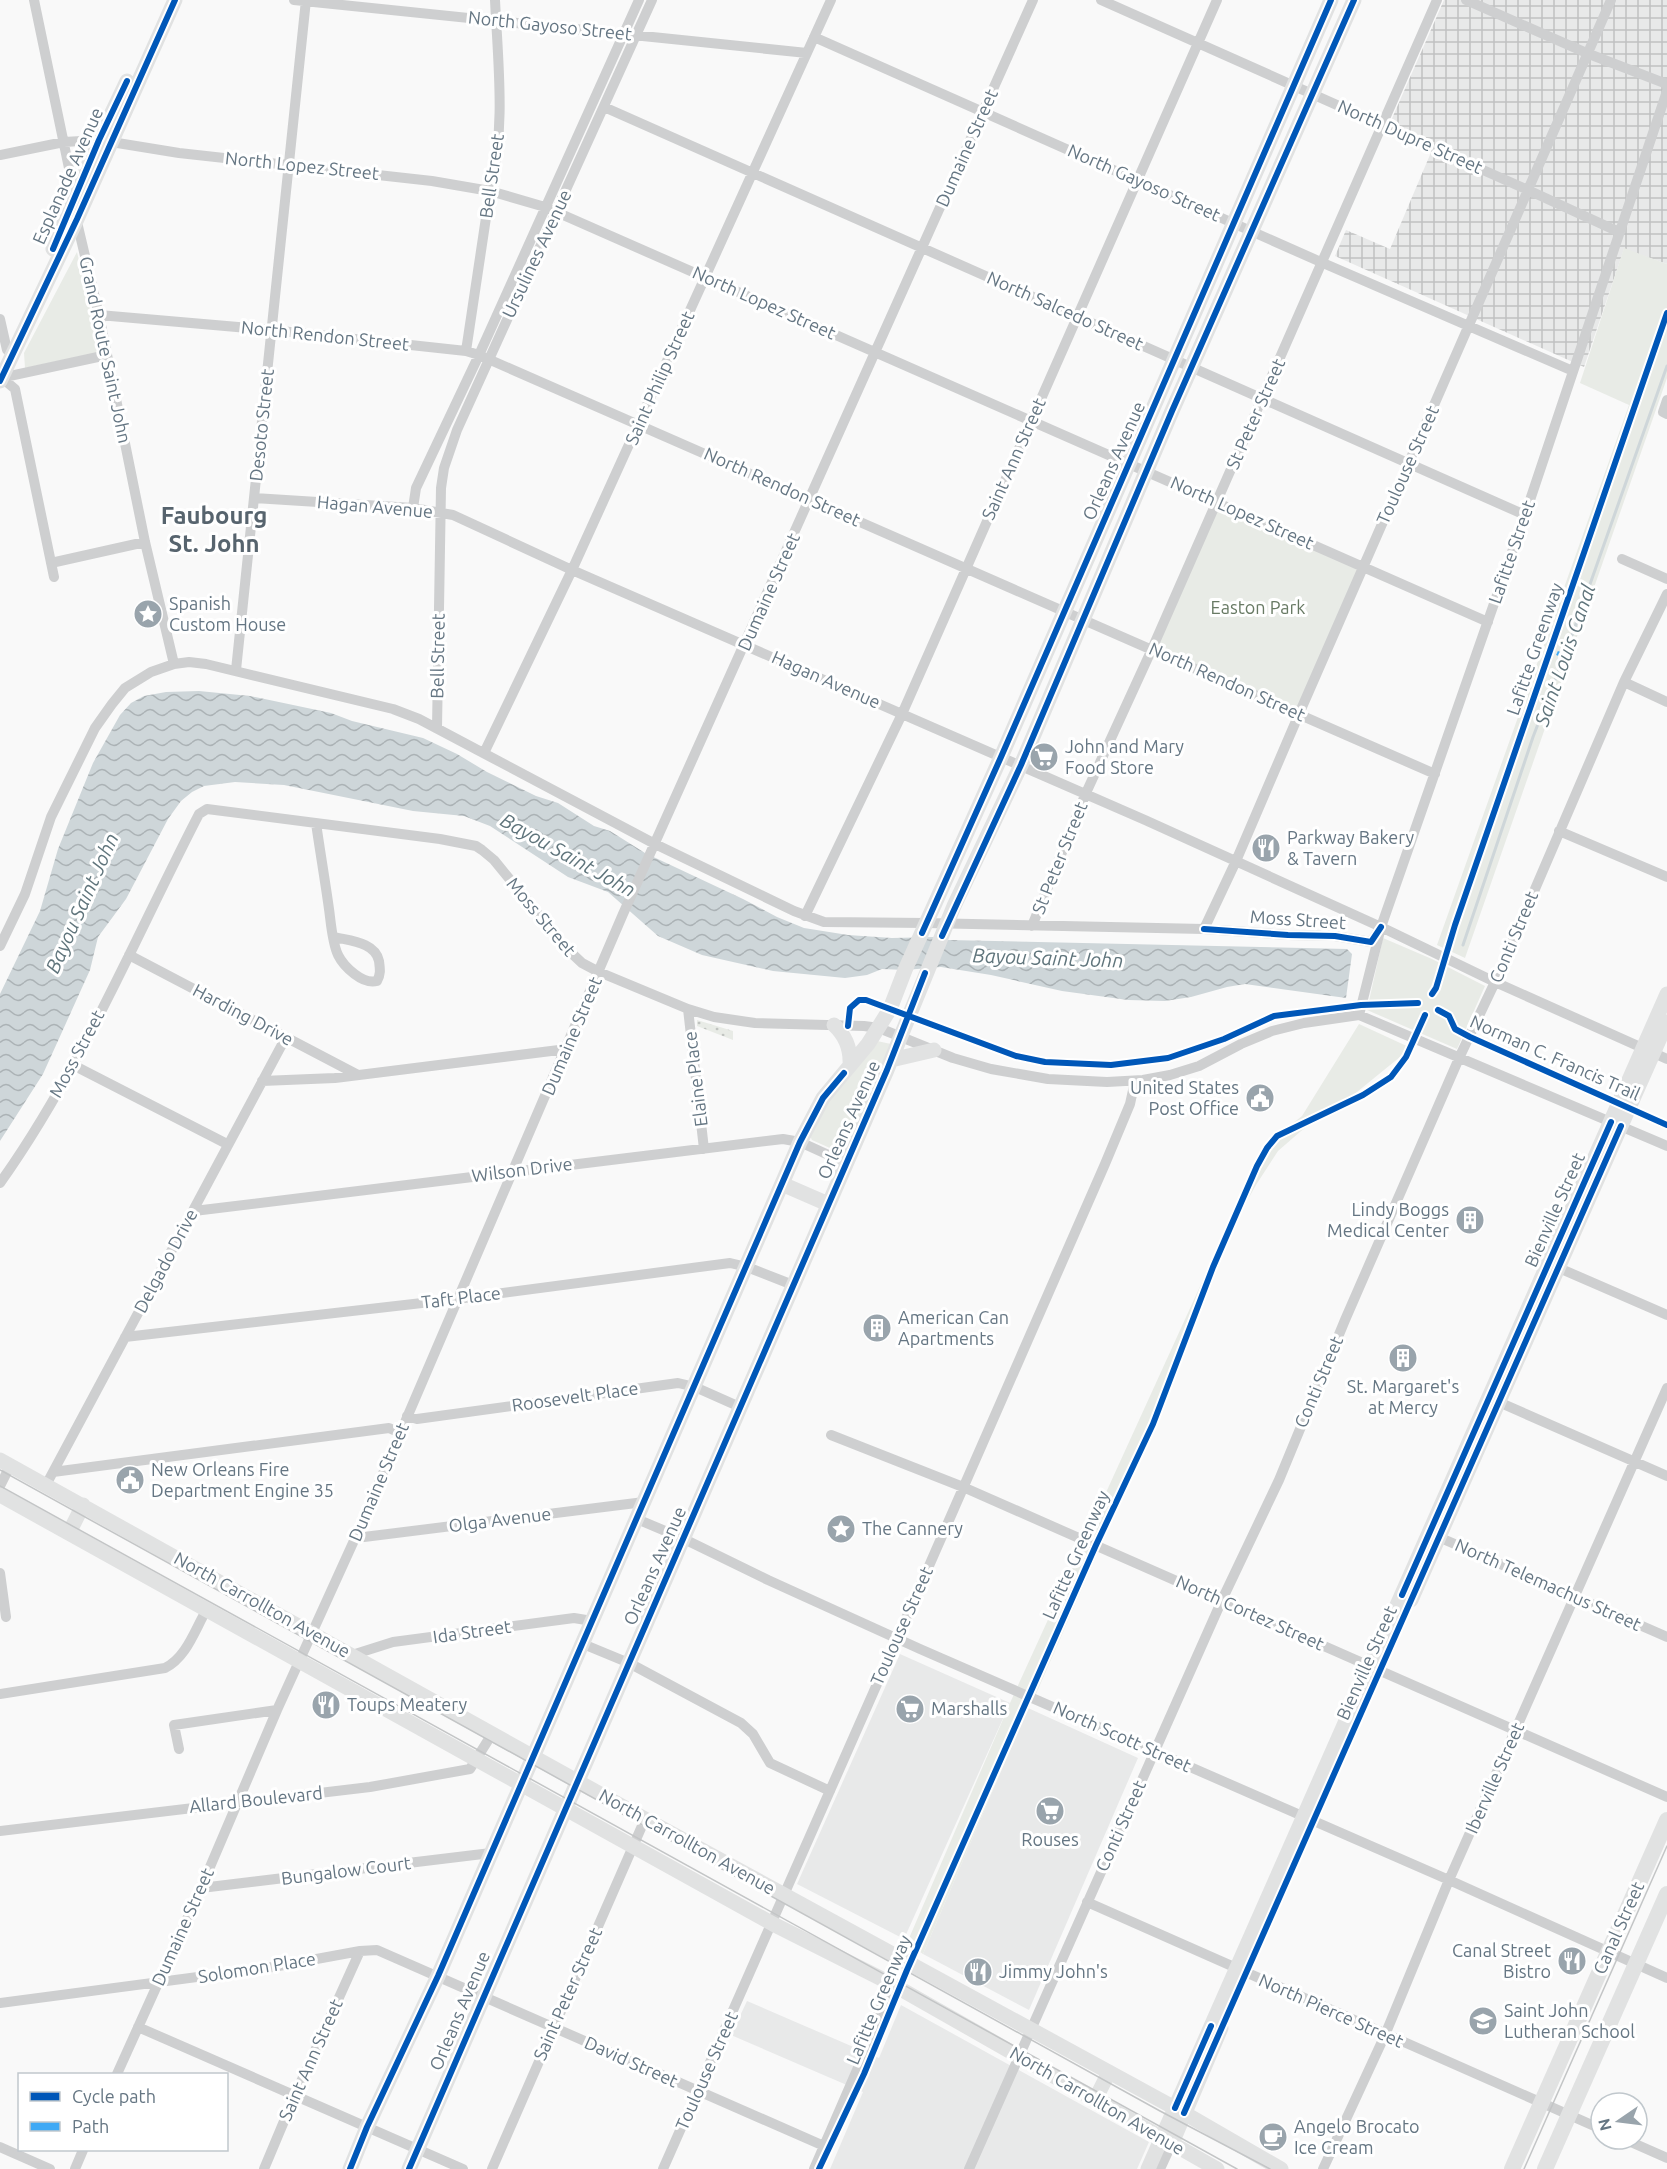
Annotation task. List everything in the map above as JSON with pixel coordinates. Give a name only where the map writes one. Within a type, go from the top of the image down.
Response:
[{"type":"main road","name":"Canal Street","points":[[1512,2169],[1667,1820]]},
{"type":"main road","name":"Canal Street","points":[[1545,2169],[1667,1894]]},
{"type":"street","name":"Grand Route Saint John","points":[[34,0],[64,141],[73,200],[145,542],[174,664]]},
{"type":"street","name":"Esplanade Avenue","points":[[2,370],[77,219],[104,142],[165,0]]},
{"type":"street","name":"Esplanade Avenue","points":[[2,370],[73,200],[175,0]]},
{"type":"street","name":"North Gayoso Street","points":[[294,0],[807,53]]},
{"type":"street","name":"Bell Street","points":[[466,351],[490,191],[497,166],[500,133],[495,0]]},
{"type":"street","name":"Ursulines Avenue","points":[[441,512],[441,488],[446,460],[484,357],[545,207],[639,0]]},
{"type":"street","name":"Ursulines Avenue","points":[[413,508],[416,488],[556,212],[652,0]]},
{"type":"street","name":"Saint Philip Street","points":[[484,753],[572,570],[831,0]]},
{"type":"street","name":"Dumaine Street","points":[[117,2073],[160,1982],[277,1710],[357,1534],[623,914],[1033,0]]},
{"type":"street","name":"North Dupre Street","points":[[1101,0],[1619,232]]},
{"type":"street","name":"Saint Ann Street","points":[[805,916],[902,714],[1216,0]]},
{"type":"street","name":"Orleans Avenue","points":[[350,2169],[438,1976],[800,1142],[823,1098],[879,1028],[890,1009],[905,970],[1001,757],[1331,0]]},
{"type":"street","name":"Orleans Avenue","points":[[409,2169],[891,1060],[944,930],[1021,765],[1146,471],[1354,0]]},
{"type":"street","name":"St Peter Street","points":[[1032,927],[1086,793],[1263,399],[1437,0]]},
{"type":"street","points":[[1467,0],[1589,54],[1667,84]]},
{"type":"street","name":"Toulouse Street","points":[[1204,929],[1236,861],[1611,0]]},
{"type":"street","name":"Desoto Street","points":[[236,670],[306,1]]},
{"type":"street","name":"North Gayoso Street","points":[[814,37],[1323,263],[1573,371]]},
{"type":"street","name":"Lafitte Street","points":[[1359,1015],[1381,927],[1525,515],[1667,91]]},
{"type":"street","name":"North Salcedo Street","points":[[604,107],[1525,515]]},
{"type":"street","name":"North Lopez Street","points":[[0,155],[64,141],[104,142],[179,153],[410,178],[490,191],[545,207],[1488,622]]},
{"type":"street","name":"North Rendon Street","points":[[99,315],[272,330],[466,351],[484,357],[1435,774]]},
{"type":"street","points":[[0,319],[2,370],[15,389],[54,577]]},
{"type":"street","points":[[2,370],[107,355]]},
{"type":"street","points":[[1665,413],[1667,400]]},
{"type":"street","name":"Hagan Avenue","points":[[254,498],[413,508],[453,515],[572,570],[1086,793],[1654,1054]]},
{"type":"street","name":"Bell Street","points":[[437,728],[441,512]]},
{"type":"street","points":[[51,563],[145,542]]},
{"type":"street","points":[[1622,559],[1667,579]]},
{"type":"street","name":"Conti Street","points":[[969,2169],[1222,1600],[1279,1480],[1345,1320],[1460,1056],[1495,982],[1624,682],[1667,594]]},
{"type":"street","name":"Moss Street","points":[[0,946],[25,894],[51,817],[95,728],[125,688],[151,672],[174,664],[189,662],[236,670],[393,709],[437,728],[484,753],[652,849],[805,916],[834,923],[944,930],[1032,927],[1204,929],[1335,936],[1371,942],[1381,927]]},
{"type":"street","points":[[1624,682],[1667,702]]},
{"type":"street","name":"Moss Street","points":[[0,1183],[36,1131],[73,1065],[202,811],[210,809],[440,839],[476,846],[494,860],[574,957],[600,972],[688,1009],[714,1017],[755,1023],[879,1028],[953,1058],[991,1069],[1032,1077],[1073,1081],[1135,1081],[1155,1078],[1199,1066],[1272,1031],[1304,1023],[1359,1015]]},
{"type":"street","points":[[316,823],[334,937],[337,953],[354,973],[369,982],[377,981],[381,972],[376,951],[370,946],[334,937]]},
{"type":"street","points":[[1559,831],[1667,877]]},
{"type":"street","name":"Harding Drive","points":[[129,955],[358,1075]]},
{"type":"street","name":"Bienville Street","points":[[1654,1054],[1667,994]]},
{"type":"street","name":"Elaine Place","points":[[688,1009],[704,1149]]},
{"type":"street","points":[[1359,1015],[1460,1056],[1667,1146]]},
{"type":"street","name":"Bienville Street","points":[[1160,2169],[1167,2141],[1241,1971],[1616,1124],[1654,1054],[1667,1022]]},
{"type":"street","points":[[834,1025],[846,1039],[850,1052],[850,1066]]},
{"type":"street","name":"Delgado Drive","points":[[50,1479],[286,1036]]},
{"type":"street","points":[[262,1081],[358,1075],[567,1049]]},
{"type":"street","points":[[891,1060],[934,1050]]},
{"type":"street","points":[[73,1065],[227,1144]]},
{"type":"street","name":"Toulouse Street","points":[[663,2169],[773,1924],[1109,1154],[1130,1104],[1135,1081]]},
{"type":"street","name":"Wilson Drive","points":[[194,1211],[783,1139],[800,1142],[846,1163]]},
{"type":"street","points":[[782,1184],[828,1204]]},
{"type":"street","name":"Taft Place","points":[[125,1337],[457,1299],[730,1263],[747,1267],[793,1285]]},
{"type":"street","points":[[1554,1265],[1667,1315]]},
{"type":"street","name":"Roosevelt Place","points":[[407,1416],[417,1419],[678,1383],[695,1387],[740,1407]]},
{"type":"street","name":"Iberville Street","points":[[1323,2169],[1385,2035],[1449,1880],[1667,1388]]},
{"type":"street","points":[[1494,1400],[1667,1476]]},
{"type":"street","points":[[50,1479],[389,1428],[400,1433]]},
{"type":"street","name":"North Cortez Street","points":[[831,1435],[963,1487],[1667,1797]]},
{"type":"street","points":[[0,1486],[5,1463]]},
{"type":"street","name":"North Carrollton Avenue","points":[[5,1463],[50,1479],[82,1505],[645,1819],[1180,2111],[1257,2163],[1281,2169]]},
{"type":"street","name":"North Carrollton Avenue","points":[[0,1495],[773,1924],[890,1983],[1217,2169]]},
{"type":"street","name":"Olga Avenue","points":[[357,1534],[364,1537],[644,1502]]},
{"type":"street","points":[[69,1533],[82,1505]]},
{"type":"street","name":"North Scott Street","points":[[637,1519],[897,1638],[1667,1978]]},
{"type":"street","name":"North Telemachus Street","points":[[1434,1535],[1667,1637]]},
{"type":"street","points":[[0,1573],[6,1617]]},
{"type":"street","points":[[0,1694],[165,1668],[182,1655],[207,1609]]},
{"type":"street","name":"Ida Street","points":[[352,1655],[393,1642],[574,1617],[592,1621]]},
{"type":"street","points":[[583,1644],[629,1663],[741,1723],[753,1734],[770,1763],[830,1791]]},
{"type":"street","points":[[179,1749],[174,1725],[277,1710]]},
{"type":"street","points":[[477,1760],[492,1734]]},
{"type":"street","name":"Allard Boulevard","points":[[0,1831],[370,1787],[470,1769],[477,1760]]},
{"type":"street","name":"Saint Peter Street","points":[[492,2169],[645,1819]]},
{"type":"street","name":"Bungalow Court","points":[[201,1888],[491,1853]]},
{"type":"street","name":"North Pierce Street","points":[[1087,1902],[1589,2124]]},
{"type":"street","name":"Solomon Place","points":[[0,2003],[273,1967],[360,1951],[377,1950],[438,1976]]},
{"type":"street","name":"Saint Ann Street","points":[[264,2169],[360,1951]]},
{"type":"street","points":[[814,2169],[857,2070],[890,1983],[903,1961]]},
{"type":"street","name":"David Street","points":[[438,1976],[824,2146]]},
{"type":"street","points":[[138,2027],[464,2169]]},
{"type":"street","points":[[1095,2100],[1109,2072]]},
{"type":"street","name":"Bienville Street","points":[[1148,2169],[1167,2141]]},
{"type":"street","points":[[0,2147],[50,2169]]},
{"type":"street","points":[[1649,2150],[1667,2158]]},
{"type":"street","points":[[75,2169],[83,2151]]},
{"type":"shaded area","points":[[1444,0],[1667,0],[1667,264],[1624,249],[1584,367],[1335,256],[1346,230],[1390,249],[1435,143],[1390,123]]},
{"type":"shaded area","points":[[900,1654],[1010,1703],[904,1939],[797,1884]]},
{"type":"shaded area","points":[[1028,1708],[1138,1758],[1029,2010],[923,1954]]},
{"type":"shaded area","points":[[747,2001],[879,2058],[901,2005],[1149,2142],[1137,2169],[830,2169],[863,2092],[731,2035]]},
{"type":"green space","points":[[1624,248],[1667,264],[1667,378],[1465,958],[1437,945],[1629,405],[1580,383]]},
{"type":"green space","points":[[77,252],[100,352],[25,368],[24,353]]},
{"type":"green space","name":"Easton Park","points":[[1217,502],[1363,566],[1299,714],[1152,649]]},
{"type":"green space","points":[[1383,938],[1432,959],[1485,986],[1457,1049],[1367,1010]]},
{"type":"green space","points":[[697,1020],[733,1031],[733,1040],[697,1026]]},
{"type":"green space","points":[[1359,1024],[1411,1048],[1278,1151],[1243,1208],[1208,1286],[1168,1392],[1036,1694],[1034,1694],[923,1954],[907,1943],[1010,1703],[1254,1168],[1272,1140],[1302,1116]]},
{"type":"green space","points":[[877,1041],[891,1044],[845,1152],[841,1153],[812,1140],[810,1136],[821,1111]]},
{"type":"water","name":"Bayou Saint John","points":[[199,691],[250,696],[331,713],[352,721],[423,738],[536,796],[558,803],[594,826],[610,831],[645,853],[804,928],[848,935],[892,938],[936,937],[948,940],[1347,949],[1352,954],[1346,998],[1245,984],[1165,1001],[1128,1000],[1062,991],[991,975],[941,967],[882,969],[867,975],[845,978],[773,971],[702,955],[658,936],[608,892],[568,877],[490,826],[464,816],[413,811],[284,785],[235,782],[204,786],[192,792],[181,801],[168,819],[126,899],[98,937],[90,970],[43,1074],[0,1141],[0,994],[40,911],[58,849],[93,763],[120,715],[131,703],[144,696],[166,692]]},
{"type":"waterway","name":"Saint Louis Canal","points":[[1463,945],[1533,737],[1571,638],[1667,366]]},
{"type":"tram line","points":[[0,1470],[1160,2111],[1270,2169]]},
{"type":"tram line","points":[[0,1486],[1237,2169]]},
{"type":"tram line","points":[[1524,2169],[1667,1846]]},
{"type":"marked path","points":[[1557,653],[1571,659]]},
{"type":"cycle path","points":[[0,381],[77,219],[175,0]]},
{"type":"cycle path","points":[[922,933],[1331,0]]},
{"type":"cycle path","points":[[942,936],[1021,765],[1172,411],[1354,0]]},
{"type":"cycle path","points":[[53,249],[99,140],[127,81]]},
{"type":"cycle path","name":"Lafitte Greenway","points":[[1432,994],[1436,988],[1455,925],[1667,313]]},
{"type":"cycle path","points":[[1204,929],[1335,936],[1371,942],[1381,927]]},
{"type":"cycle path","points":[[409,2169],[887,1070],[925,973]]},
{"type":"cycle path","points":[[848,1026],[850,1008],[859,1000],[866,1000],[1016,1056],[1045,1062],[1111,1065],[1168,1058],[1224,1039],[1274,1016],[1361,1005],[1418,1003]]},
{"type":"cycle path","name":"Norman C. Francis Trail","points":[[1438,1010],[1449,1016],[1455,1029],[1470,1037],[1667,1125]]},
{"type":"cycle path","name":"Lafitte Greenway","points":[[819,2169],[864,2074],[907,1970],[1096,1545],[1153,1424],[1213,1267],[1257,1166],[1277,1136],[1363,1095],[1391,1077],[1406,1057],[1425,1015]]},
{"type":"cycle path","points":[[350,2169],[367,2127],[438,1976],[800,1142],[823,1098],[844,1073]]},
{"type":"cycle path","points":[[1402,1595],[1611,1122]]},
{"type":"cycle path","points":[[1184,2113],[1621,1126]]},
{"type":"cycle path","points":[[1175,2108],[1211,2026]]},
{"type":"place","name":"Spanish Custom House","points":[[148,614]]},
{"type":"place","name":"John and Mary Food Store","points":[[1044,757]]},
{"type":"place","name":"Parkway Bakery & Tavern","points":[[1266,848]]},
{"type":"place","name":"United States Post Office","points":[[1260,1098]]},
{"type":"place","name":"Lindy Boggs Medical Center","points":[[1470,1220]]},
{"type":"place","name":"American Can Apartments","points":[[877,1328]]},
{"type":"place","name":"St. Margaret's at Mercy","points":[[1403,1358]]},
{"type":"place","name":"New Orleans Fire Department Engine 35","points":[[130,1480]]},
{"type":"place","name":"The Cannery","points":[[841,1529]]},
{"type":"place","name":"Toups Meatery","points":[[326,1705]]},
{"type":"place","name":"Marshalls","points":[[910,1709]]},
{"type":"place","name":"Rouses","points":[[1050,1811]]},
{"type":"place","name":"Canal Street Bistro","points":[[1572,1961]]},
{"type":"place","name":"Jimmy John's","points":[[978,1972]]},
{"type":"place","name":"Saint John Lutheran School","points":[[1483,2021]]},
{"type":"place","name":"Angelo Brocato Ice Cream","points":[[1273,2137]]},
{"type":"district","name":"Faubourg St. John","points":[[214,530]]}]
